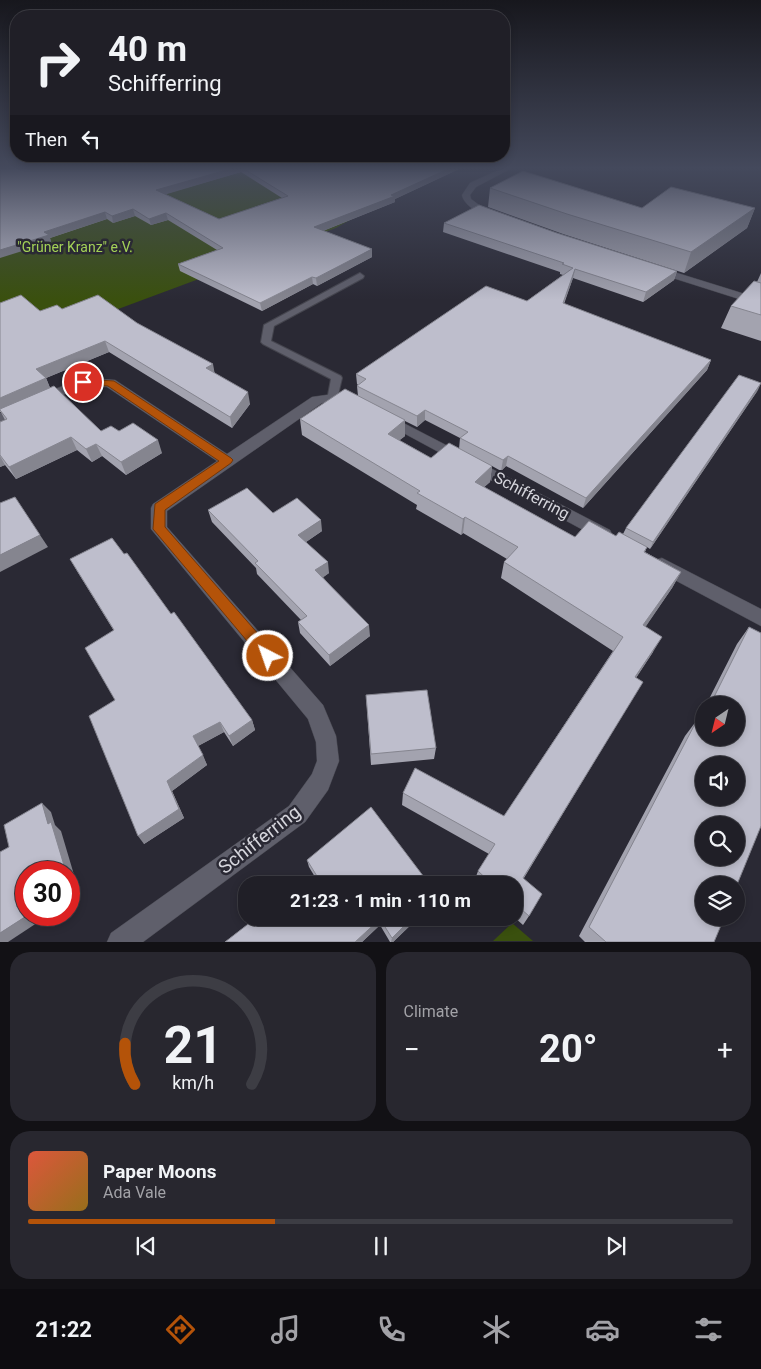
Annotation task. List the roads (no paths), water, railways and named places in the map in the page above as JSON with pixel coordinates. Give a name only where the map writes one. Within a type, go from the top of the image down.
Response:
[{"type":"street","points":[[489,213],[502,218]]},
{"type":"street","points":[[650,268],[761,303]]},
{"type":"street","points":[[0,418],[83,382],[110,383],[227,460]]},
{"type":"street","name":"Schifferring","points":[[120,942],[297,814],[316,790],[328,761],[324,731],[316,712],[159,529],[159,508],[317,400],[333,395],[347,398],[615,540]]},
{"type":"street","points":[[649,558],[760,617]]},
{"type":"lane","points":[[333,395],[337,378],[266,342],[269,325],[360,276]]},
{"type":"park label","name":"\"Grüner Kranz\" e.V.","points":[[75,247]]}]
